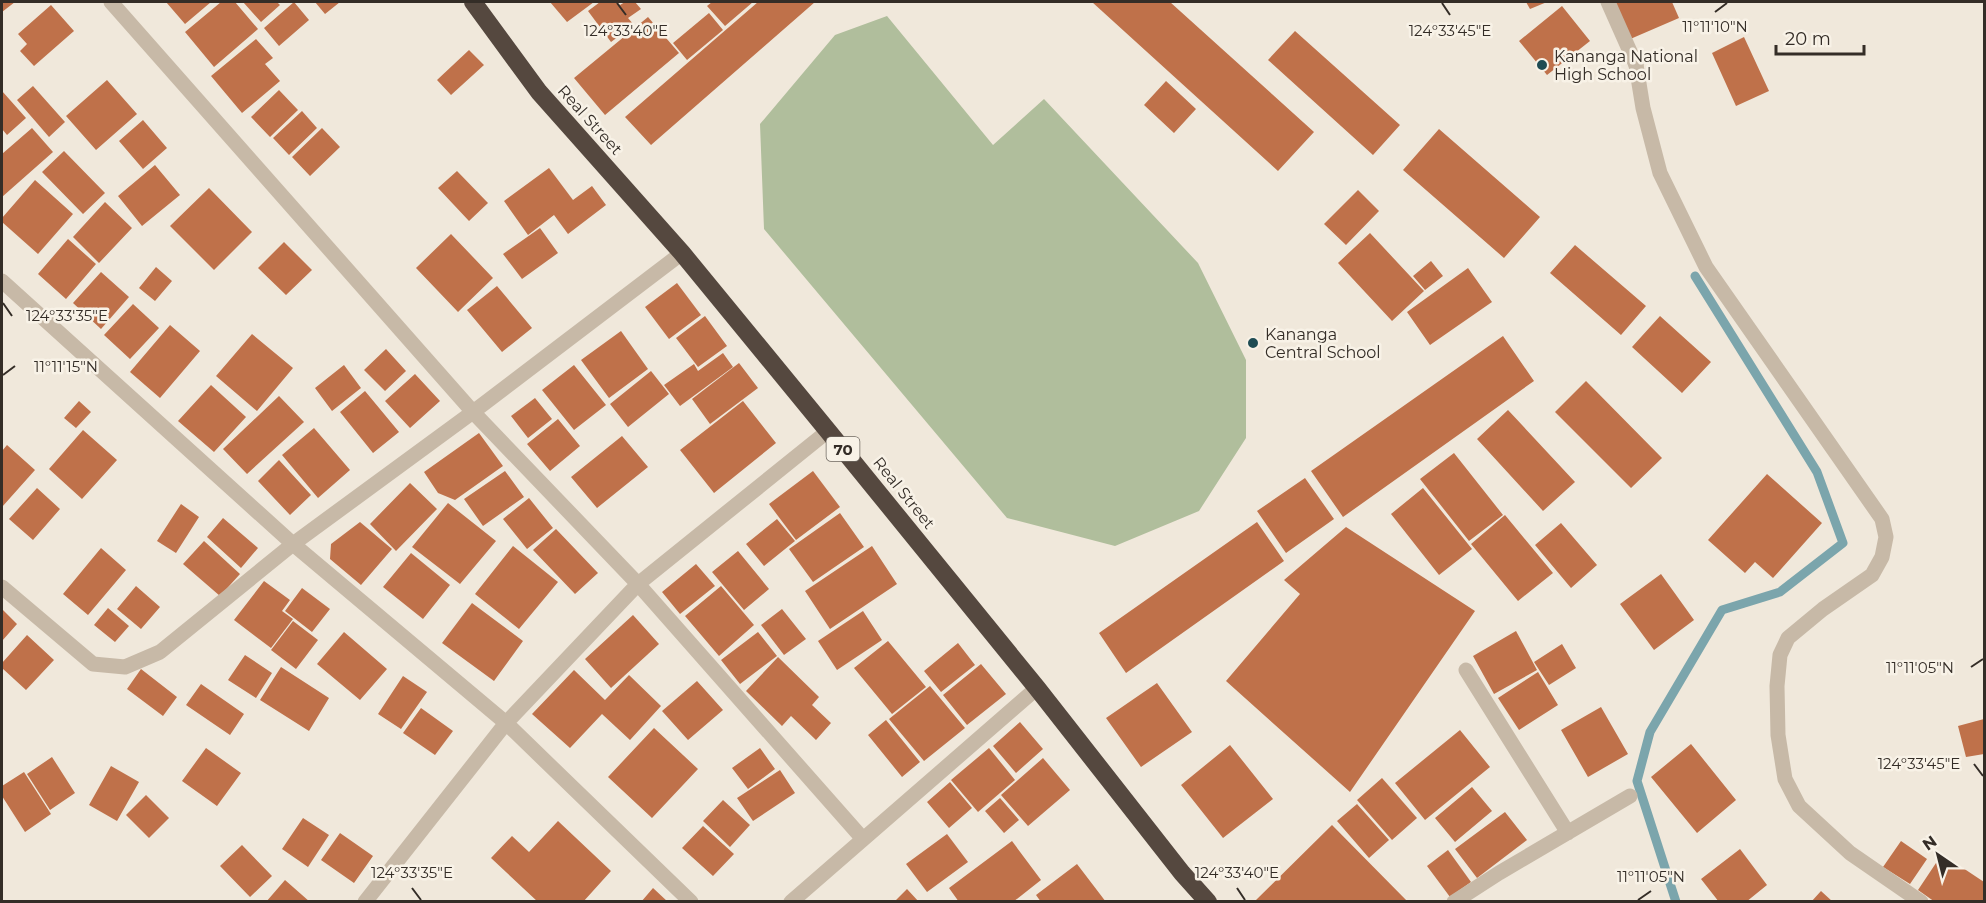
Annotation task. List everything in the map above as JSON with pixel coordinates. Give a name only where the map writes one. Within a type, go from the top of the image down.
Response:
[{"type":"highway","name":"Real Street","points":[[473,2],[539,92],[682,253],[1037,688],[1182,873],[1208,902]]},
{"type":"street","points":[[111,2],[473,412],[638,584],[863,838]]},
{"type":"street","points":[[1608,2],[1636,65],[1643,108],[1660,173],[1706,267],[1882,519],[1886,537],[1882,558],[1872,574],[1823,609],[1788,638],[1780,655],[1777,686],[1778,735],[1785,778],[1799,806],[1842,845],[1921,902]]},
{"type":"street","points":[[2,586],[93,664],[125,667],[160,652],[293,544],[473,412],[682,253]]},
{"type":"street","points":[[2,281],[293,544],[506,723],[691,902]]},
{"type":"street","points":[[365,902],[506,723],[638,584],[828,431]]},
{"type":"street","points":[[1466,670],[1568,833]]},
{"type":"street","points":[[791,902],[1037,688]]},
{"type":"street","points":[[1454,902],[1630,796]]},
{"type":"green space","points":[[887,16],[993,145],[1044,99],[1198,263],[1246,360],[1246,438],[1199,511],[1115,546],[1007,518],[764,229],[760,124],[835,35]]},
{"type":"building","points":[[2,2],[15,2],[2,12]]},
{"type":"building","points":[[166,2],[211,2],[185,24]]},
{"type":"building","points":[[221,2],[235,2],[258,29],[214,67],[185,32]]},
{"type":"building","points":[[243,2],[277,2],[280,5],[261,22]]},
{"type":"building","points":[[294,2],[309,20],[279,46],[264,28]]},
{"type":"building","points":[[315,2],[340,2],[325,14]]},
{"type":"building","points":[[550,2],[594,2],[567,22]]},
{"type":"building","points":[[600,2],[617,2],[620,5],[625,2],[635,2],[641,9],[628,18],[634,25],[611,42],[588,11]]},
{"type":"building","points":[[712,2],[753,2],[725,26],[707,6]]},
{"type":"building","points":[[758,2],[815,2],[651,145],[625,117]]},
{"type":"building","points":[[1092,2],[1170,2],[1314,132],[1278,171]]},
{"type":"building","points":[[1526,2],[1547,2],[1530,9]]},
{"type":"building","points":[[1611,2],[1672,2],[1679,18],[1628,40]]},
{"type":"building","points":[[51,5],[74,31],[34,66],[20,51],[27,44],[18,34]]},
{"type":"building","points":[[1562,6],[1590,41],[1547,75],[1519,41]]},
{"type":"building","points":[[709,13],[723,30],[687,60],[673,43]]},
{"type":"building","points":[[648,17],[679,53],[605,115],[574,78]]},
{"type":"building","points":[[1295,31],[1400,125],[1373,155],[1268,60]]},
{"type":"building","points":[[1744,37],[1769,91],[1736,106],[1712,53]]},
{"type":"building","points":[[256,39],[273,58],[265,64],[280,81],[242,113],[211,76]]},
{"type":"building","points":[[469,50],[484,65],[451,95],[437,80]]},
{"type":"building","points":[[107,80],[137,114],[96,150],[66,116]]},
{"type":"building","points":[[1166,81],[1196,109],[1174,133],[1144,105]]},
{"type":"building","points":[[33,86],[65,122],[49,137],[17,100]]},
{"type":"building","points":[[279,90],[298,110],[270,137],[251,117]]},
{"type":"building","points":[[2,91],[26,118],[7,135],[2,129]]},
{"type":"building","points":[[302,111],[317,128],[289,155],[273,138]]},
{"type":"building","points":[[143,120],[167,148],[143,169],[119,141]]},
{"type":"building","points":[[32,128],[53,152],[2,197],[2,154]]},
{"type":"building","points":[[322,128],[340,147],[310,176],[292,157]]},
{"type":"building","points":[[1439,129],[1540,217],[1504,258],[1403,170]]},
{"type":"building","points":[[64,151],[105,193],[83,214],[42,172]]},
{"type":"building","points":[[155,165],[180,195],[142,226],[118,196]]},
{"type":"building","points":[[549,168],[573,200],[592,186],[606,205],[568,234],[554,215],[528,235],[504,201]]},
{"type":"building","points":[[457,171],[488,203],[469,221],[438,188]]},
{"type":"building","points":[[35,180],[73,214],[38,254],[2,222],[2,218]]},
{"type":"building","points":[[209,188],[252,232],[214,270],[170,226]]},
{"type":"building","points":[[1358,190],[1379,211],[1346,245],[1324,224]]},
{"type":"building","points":[[105,202],[132,228],[99,263],[73,237]]},
{"type":"building","points":[[540,228],[558,253],[522,279],[503,254]]},
{"type":"building","points":[[1370,233],[1424,291],[1392,321],[1338,263]]},
{"type":"building","points":[[451,234],[493,278],[458,312],[416,268]]},
{"type":"building","points":[[68,239],[96,264],[66,299],[38,274]]},
{"type":"building","points":[[284,242],[312,270],[286,295],[258,268]]},
{"type":"building","points":[[1575,245],[1646,306],[1621,335],[1550,273]]},
{"type":"building","points":[[1431,261],[1443,276],[1425,290],[1413,276]]},
{"type":"building","points":[[156,267],[172,281],[155,301],[139,288]]},
{"type":"building","points":[[1468,268],[1492,302],[1430,345],[1407,312]]},
{"type":"building","points":[[101,272],[129,297],[101,329],[73,303]]},
{"type":"building","points":[[677,283],[701,315],[669,339],[645,307]]},
{"type":"building","points":[[497,286],[532,328],[502,352],[467,310]]},
{"type":"building","points":[[133,304],[159,328],[130,359],[104,335]]},
{"type":"building","points":[[705,316],[727,346],[698,367],[676,338]]},
{"type":"building","points":[[1660,316],[1711,362],[1682,393],[1632,347]]},
{"type":"building","points":[[170,325],[200,351],[160,398],[130,372]]},
{"type":"building","points":[[621,331],[648,369],[609,398],[581,360]]},
{"type":"building","points":[[252,334],[293,368],[257,411],[216,376]]},
{"type":"building","points":[[1503,336],[1534,381],[1343,517],[1311,471]]},
{"type":"building","points":[[386,349],[406,371],[385,391],[364,370]]},
{"type":"building","points":[[723,353],[733,367],[680,406],[664,385],[694,364],[698,371]]},
{"type":"building","points":[[739,363],[758,388],[710,424],[692,399]]},
{"type":"building","points":[[344,365],[361,388],[332,411],[315,388]]},
{"type":"building","points":[[574,365],[606,405],[574,430],[542,390]]},
{"type":"building","points":[[651,371],[669,394],[628,427],[610,404]]},
{"type":"building","points":[[415,374],[440,401],[410,428],[385,401]]},
{"type":"building","points":[[1586,381],[1662,458],[1631,488],[1555,412]]},
{"type":"building","points":[[211,385],[246,417],[214,452],[178,421]]},
{"type":"building","points":[[365,391],[399,432],[373,453],[340,412]]},
{"type":"building","points":[[279,396],[304,422],[247,474],[223,449]]},
{"type":"building","points":[[535,398],[552,419],[528,438],[511,416]]},
{"type":"building","points":[[79,401],[91,412],[76,428],[64,418]]},
{"type":"building","points":[[743,401],[776,443],[714,493],[680,450]]},
{"type":"building","points":[[1508,410],[1575,482],[1543,511],[1477,439]]},
{"type":"building","points":[[558,419],[580,446],[550,471],[527,444]]},
{"type":"building","points":[[314,428],[350,470],[318,498],[282,455]]},
{"type":"building","points":[[83,430],[117,460],[82,499],[49,469]]},
{"type":"building","points":[[479,433],[503,466],[455,500],[438,493],[424,472]]},
{"type":"building","points":[[622,436],[648,467],[597,508],[571,477]]},
{"type":"building","points":[[7,445],[35,470],[2,507],[2,451]]},
{"type":"building","points":[[1454,453],[1503,515],[1469,541],[1420,479]]},
{"type":"building","points":[[279,460],[311,495],[290,515],[258,481]]},
{"type":"building","points":[[505,471],[524,497],[483,526],[464,499]]},
{"type":"building","points":[[813,471],[840,507],[796,540],[769,504]]},
{"type":"building","points":[[1767,474],[1822,523],[1773,578],[1755,562],[1745,573],[1708,540]]},
{"type":"building","points":[[1305,478],[1334,519],[1286,553],[1257,511]]},
{"type":"building","points":[[410,483],[437,509],[396,551],[370,524]]},
{"type":"building","points":[[37,488],[60,509],[33,540],[9,519]]},
{"type":"building","points":[[1423,488],[1472,549],[1439,575],[1391,514]]},
{"type":"building","points":[[529,498],[553,528],[527,549],[503,519]]},
{"type":"building","points":[[448,503],[496,541],[460,584],[412,547]]},
{"type":"building","points":[[181,504],[199,517],[176,553],[157,541]]},
{"type":"building","points":[[840,513],[864,547],[813,582],[789,549]]},
{"type":"building","points":[[1505,515],[1553,573],[1518,601],[1471,544]]},
{"type":"building","points":[[223,518],[258,548],[241,568],[207,537]]},
{"type":"building","points":[[777,519],[795,541],[764,566],[746,544]]},
{"type":"building","points":[[360,522],[392,549],[361,585],[330,559],[331,544]]},
{"type":"building","points":[[1257,522],[1284,561],[1126,673],[1099,633]]},
{"type":"building","points":[[1561,523],[1597,565],[1571,588],[1535,545]]},
{"type":"building","points":[[1346,527],[1475,611],[1350,792],[1226,681],[1300,594],[1284,580]]},
{"type":"building","points":[[556,529],[598,573],[575,594],[533,550]]},
{"type":"building","points":[[204,541],[240,574],[220,596],[183,564]]},
{"type":"building","points":[[513,546],[558,582],[519,629],[475,594]]},
{"type":"building","points":[[872,546],[897,584],[830,629],[805,591]]},
{"type":"building","points":[[101,548],[126,570],[88,615],[63,594]]},
{"type":"building","points":[[738,551],[769,589],[744,610],[712,572]]},
{"type":"building","points":[[411,553],[450,585],[423,619],[383,587]]},
{"type":"building","points":[[696,564],[715,586],[680,614],[662,592]]},
{"type":"building","points":[[1661,574],[1694,620],[1654,650],[1620,604]]},
{"type":"building","points":[[264,581],[290,600],[282,611],[293,619],[271,648],[234,620]]},
{"type":"building","points":[[136,586],[160,607],[141,629],[117,609]]},
{"type":"building","points":[[721,586],[754,625],[719,656],[685,616]]},
{"type":"building","points":[[302,588],[330,609],[312,632],[285,611]]},
{"type":"building","points":[[472,603],[523,641],[494,681],[442,643]]},
{"type":"building","points":[[108,608],[129,626],[115,642],[94,625]]},
{"type":"building","points":[[2,609],[17,624],[2,641]]},
{"type":"building","points":[[782,609],[806,639],[784,655],[761,625]]},
{"type":"building","points":[[863,611],[882,640],[837,670],[818,641]]},
{"type":"building","points":[[633,615],[659,644],[611,688],[585,659]]},
{"type":"building","points":[[293,621],[318,640],[296,669],[271,650]]},
{"type":"building","points":[[1516,631],[1537,670],[1494,694],[1473,656]]},
{"type":"building","points":[[344,632],[387,669],[360,700],[317,664]]},
{"type":"building","points":[[758,632],[777,656],[740,684],[721,660]]},
{"type":"building","points":[[27,635],[54,660],[26,690],[2,668],[2,663]]},
{"type":"building","points":[[888,641],[926,687],[892,714],[854,668]]},
{"type":"building","points":[[958,643],[975,665],[941,692],[924,671]]},
{"type":"building","points":[[1562,644],[1576,668],[1549,685],[1534,662]]},
{"type":"building","points":[[245,655],[272,673],[256,698],[228,680]]},
{"type":"building","points":[[778,657],[819,697],[812,705],[831,723],[816,740],[791,716],[782,726],[746,691]]},
{"type":"building","points":[[981,664],[1006,694],[967,725],[943,695]]},
{"type":"building","points":[[281,667],[329,698],[309,731],[260,700]]},
{"type":"building","points":[[141,669],[177,697],[163,716],[127,689]]},
{"type":"building","points":[[574,670],[605,700],[629,675],[661,706],[630,740],[602,714],[570,748],[532,714]]},
{"type":"building","points":[[1538,672],[1558,705],[1519,730],[1498,698]]},
{"type":"building","points":[[403,676],[427,692],[401,729],[378,714]]},
{"type":"building","points":[[697,681],[723,710],[688,740],[662,711]]},
{"type":"building","points":[[1157,683],[1192,732],[1141,767],[1106,718]]},
{"type":"building","points":[[201,684],[244,714],[230,735],[186,705]]},
{"type":"building","points":[[930,686],[965,728],[924,761],[889,719]]},
{"type":"building","points":[[1601,707],[1628,754],[1588,777],[1561,730]]},
{"type":"building","points":[[421,708],[453,731],[435,755],[403,733]]},
{"type":"building","points":[[1984,719],[1984,754],[1966,757],[1958,726]]},
{"type":"building","points":[[886,720],[920,762],[902,777],[868,735]]},
{"type":"building","points":[[1020,722],[1043,749],[1016,773],[993,746]]},
{"type":"building","points":[[654,728],[698,769],[652,818],[608,777]]},
{"type":"building","points":[[1460,730],[1490,767],[1425,820],[1395,783]]},
{"type":"building","points":[[1691,744],[1736,800],[1697,833],[1651,777]]},
{"type":"building","points":[[1230,745],[1273,799],[1223,838],[1181,785]]},
{"type":"building","points":[[206,748],[241,773],[217,806],[182,781]]},
{"type":"building","points":[[760,748],[775,769],[748,789],[732,768]]},
{"type":"building","points":[[989,748],[1015,780],[978,812],[951,780]]},
{"type":"building","points":[[52,757],[75,793],[50,810],[27,774]]},
{"type":"building","points":[[1043,758],[1070,790],[1028,826],[1001,795]]},
{"type":"building","points":[[111,766],[139,782],[117,821],[89,805]]},
{"type":"building","points":[[780,770],[795,793],[753,821],[737,798]]},
{"type":"building","points":[[24,772],[51,814],[25,832],[2,796],[2,786]]},
{"type":"building","points":[[1382,778],[1417,818],[1392,840],[1357,800]]},
{"type":"building","points":[[950,782],[972,808],[949,828],[927,802]]},
{"type":"building","points":[[1472,787],[1492,811],[1455,842],[1435,818]]},
{"type":"building","points":[[146,795],[169,818],[149,838],[126,815]]},
{"type":"building","points":[[1000,798],[1019,820],[1004,833],[985,811]]},
{"type":"building","points":[[723,800],[750,825],[730,847],[703,821]]},
{"type":"building","points":[[1357,804],[1389,840],[1369,858],[1337,821]]},
{"type":"building","points":[[1505,812],[1527,840],[1477,878],[1455,849]]},
{"type":"building","points":[[303,818],[329,835],[308,867],[282,849]]},
{"type":"building","points":[[558,821],[611,871],[583,902],[538,902],[491,858],[512,836],[529,852]]},
{"type":"building","points":[[1332,825],[1408,902],[1258,902],[1256,900]]},
{"type":"building","points":[[703,826],[734,854],[713,876],[682,848]]},
{"type":"building","points":[[340,833],[373,856],[354,883],[321,860]]},
{"type":"building","points":[[947,834],[968,862],[927,892],[906,864]]},
{"type":"building","points":[[1012,841],[1041,880],[1013,902],[959,902],[949,888]]},
{"type":"building","points":[[1901,841],[1927,859],[1910,884],[1883,867]]},
{"type":"building","points":[[242,845],[272,876],[250,897],[220,866]]},
{"type":"building","points":[[1740,849],[1767,885],[1746,902],[1719,902],[1701,879]]},
{"type":"building","points":[[1448,850],[1471,882],[1450,897],[1427,866]]},
{"type":"building","points":[[1942,854],[1984,882],[1984,902],[1935,902],[1918,890]]},
{"type":"building","points":[[1077,864],[1106,902],[1041,902],[1036,895]]},
{"type":"building","points":[[285,880],[310,902],[266,902]]},
{"type":"building","points":[[653,888],[668,902],[641,902]]},
{"type":"building","points":[[907,889],[919,902],[894,902]]},
{"type":"building","points":[[1821,891],[1833,902],[1811,902]]},
{"type":"waterway","points":[[1676,902],[1637,781],[1650,732],[1722,610],[1780,592],[1843,543],[1817,472],[1695,276]]},
{"type":"place","name":"Kananga National High School","points":[[1542,65]]},
{"type":"place","name":"Kananga Central School","points":[[1253,343]]}]
